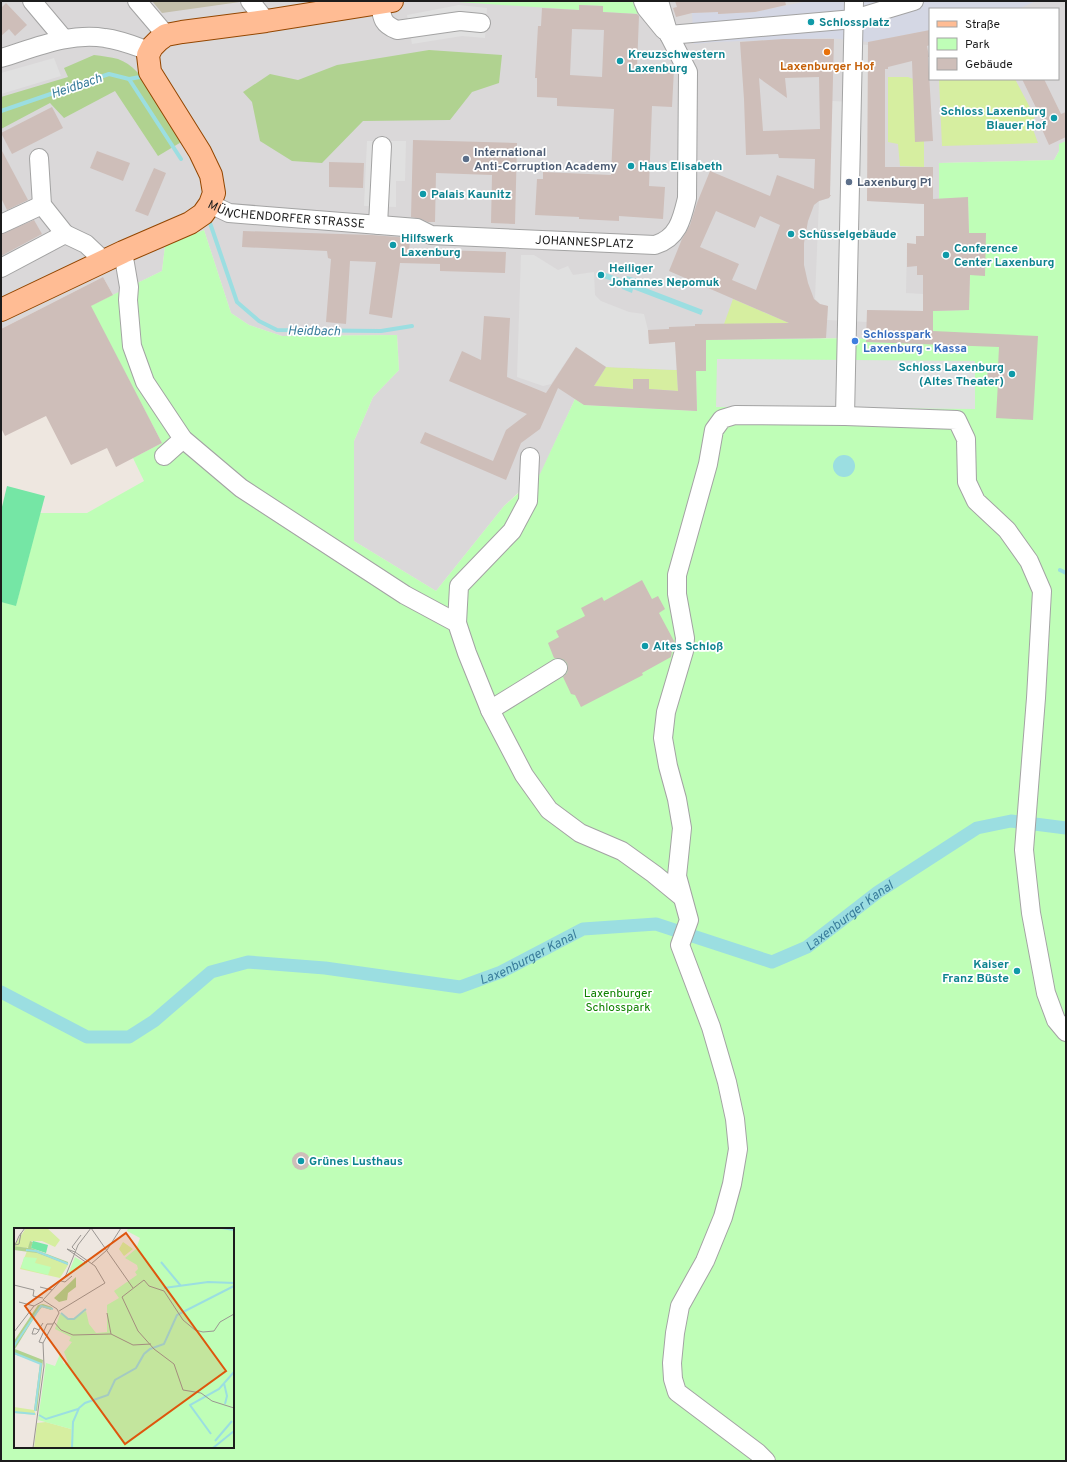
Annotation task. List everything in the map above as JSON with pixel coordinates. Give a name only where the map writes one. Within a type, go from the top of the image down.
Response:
[{"type":"main road","points":[[210,204],[214,193],[211,175],[200,152],[150,72],[148,57],[149,51],[155,43],[166,35],[386,2]]},
{"type":"main road","name":"MÜNCHENDORFER STRASSE","points":[[1,310],[113,257],[190,223],[204,214],[210,204]]},
{"type":"street","points":[[32,1],[64,39]]},
{"type":"street","points":[[137,1],[166,35]]},
{"type":"street","points":[[250,1],[266,21]]},
{"type":"street","points":[[643,1],[646,8],[668,35]]},
{"type":"street","points":[[659,1],[668,35]]},
{"type":"street","points":[[845,416],[848,338],[854,1]]},
{"type":"street","points":[[386,2],[382,18],[388,26],[397,30],[460,21],[481,23]]},
{"type":"street","points":[[668,35],[854,19],[913,2]]},
{"type":"street","name":"JOHANNESPLATZ","points":[[526,239],[655,245],[664,242],[672,236],[683,214],[687,198],[688,72],[668,35]]},
{"type":"street","points":[[1,58],[64,39],[104,37],[149,51]]},
{"type":"street","points":[[378,225],[382,146]]},
{"type":"street","points":[[39,158],[42,205],[65,234],[113,257],[129,287],[128,300],[132,346],[145,382],[183,439],[241,488],[405,595],[457,623]]},
{"type":"street","name":"MÜNCHENDORFER STRASSE","points":[[210,204],[229,213],[417,228],[431,235],[526,239]]},
{"type":"street","points":[[1,224],[42,205]]},
{"type":"street","points":[[1,268],[65,234]]},
{"type":"street","points":[[766,1461],[758,1453],[676,1392],[672,1363],[680,1306],[705,1261],[723,1217],[732,1184],[738,1149],[735,1119],[725,1075],[711,1027],[680,945],[689,920],[677,876],[682,828],[677,798],[668,766],[663,738],[666,712],[684,651],[685,638],[677,594],[677,576],[708,464],[714,430],[722,420],[735,415],[845,416],[957,420],[966,439],[967,482],[976,501],[1007,530],[1029,561],[1042,591],[1036,698],[1025,820],[1024,850],[1029,899],[1046,993],[1056,1020],[1066,1032]]},
{"type":"street","points":[[164,456],[183,439]]},
{"type":"street","points":[[530,457],[528,501],[512,531],[459,586],[457,623],[467,653],[490,710],[524,776],[549,810],[580,833],[622,851],[654,874],[682,897]]},
{"type":"street","points":[[490,710],[558,668]]},
{"type":"shaded area","points":[[1,1],[1066,1],[1066,141],[1060,144],[1059,151],[1054,160],[939,163],[968,197],[970,275],[969,310],[933,344],[866,342],[857,338],[826,338],[696,355],[706,355],[706,371],[696,371],[697,411],[584,405],[575,399],[540,475],[523,488],[504,506],[436,591],[354,541],[354,441],[373,397],[399,370],[397,335],[282,336],[249,325],[231,313],[204,230],[165,246],[162,271],[113,295],[103,277],[1,329]]},
{"type":"shaded area","points":[[152,1],[247,1],[162,13]]},
{"type":"shaded area","name":"Schlossplatz","points":[[808,1],[1036,1],[1020,8],[929,8],[929,30],[868,42],[829,38],[694,44],[692,13],[718,12],[718,14],[755,12]]},
{"type":"shaded area","points":[[459,5],[487,8],[485,38],[462,36],[412,44],[407,15]]},
{"type":"shaded area","name":"Laxenburg P1","points":[[856,44],[868,45],[868,201],[924,204],[924,236],[916,236],[916,244],[907,244],[906,293],[923,294],[923,311],[867,310],[867,322],[827,320],[828,306],[820,304],[815,299],[819,201],[829,198],[832,101],[854,102]]},
{"type":"shaded area","points":[[54,58],[61,76],[1,94],[1,73]]},
{"type":"shaded area","points":[[367,141],[406,141],[405,181],[396,181],[396,207],[364,206]]},
{"type":"shaded area","points":[[521,255],[534,255],[558,270],[568,266],[573,275],[594,272],[595,295],[601,301],[629,312],[644,314],[648,330],[649,344],[675,342],[677,370],[606,367],[576,347],[551,384],[543,386],[517,377]]},
{"type":"shaded area","points":[[717,359],[975,361],[975,409],[716,407]]},
{"type":"green space","points":[[458,1],[633,1],[640,14],[603,12],[603,6],[580,5],[579,10]]},
{"type":"green space","points":[[429,50],[502,55],[499,83],[472,92],[450,120],[363,121],[322,163],[292,161],[260,141],[252,102],[243,92],[270,74],[298,80],[337,65]]},
{"type":"green space","points":[[94,55],[118,59],[128,64],[137,72],[155,94],[183,141],[158,156],[115,91],[64,118],[50,103],[1,129],[1,97],[68,77],[64,68]]},
{"type":"green space","points":[[888,77],[908,77],[913,79],[924,142],[924,167],[900,166],[898,144],[888,142]]},
{"type":"green space","points":[[939,80],[1016,80],[1035,117],[1031,124],[1038,143],[942,146]]},
{"type":"green space","name":"Laxenburger Schlosspark","points":[[1066,141],[1066,1461],[1,1461],[1,602],[16,605],[40,513],[87,513],[144,481],[133,458],[162,443],[90,306],[162,271],[165,246],[204,230],[231,313],[249,325],[282,336],[397,335],[399,370],[373,397],[354,441],[354,541],[436,591],[504,506],[540,474],[575,399],[584,405],[697,411],[696,371],[706,371],[706,355],[696,355],[696,340],[857,338],[866,339],[867,342],[933,344],[933,311],[969,310],[970,275],[968,198],[939,199],[939,163],[1054,160],[1059,151],[1059,144]]},
{"type":"green space","points":[[733,299],[789,323],[724,324]]},
{"type":"green space","points":[[606,367],[677,370],[678,391],[649,389],[649,379],[633,379],[633,389],[594,386]]},
{"type":"green space","points":[[7,486],[45,496],[16,606],[1,602],[1,511]]},
{"type":"water","points":[[603,272],[625,280],[627,276],[637,279],[635,284],[703,310],[701,315],[633,289],[632,293],[622,289],[623,285],[601,277]]},
{"type":"water","points":[[844,455],[852,458],[855,466],[852,474],[844,477],[836,474],[833,466],[836,458]]},
{"type":"building","points":[[675,1],[785,1],[786,5],[755,12],[718,14],[718,12],[692,13],[676,17],[673,8],[677,7]]},
{"type":"building","points":[[6,3],[27,25],[15,36],[9,29],[1,36],[1,8]]},
{"type":"building","points":[[579,5],[603,6],[603,12],[637,14],[639,16],[637,67],[674,69],[672,107],[652,106],[649,186],[665,187],[663,219],[619,216],[619,221],[535,215],[537,179],[543,179],[543,172],[611,175],[614,109],[557,106],[557,98],[537,97],[537,78],[535,78],[538,26],[541,26],[542,8],[579,10]],"holes":[[[572,29],[604,30],[602,77],[570,75]]]},
{"type":"building","points":[[929,30],[929,45],[927,46],[929,57],[933,141],[915,142],[912,61],[888,67],[888,69],[885,69],[885,167],[933,167],[933,199],[968,197],[969,233],[986,233],[985,276],[970,275],[969,310],[933,311],[933,331],[1038,336],[1033,420],[996,418],[998,382],[987,381],[988,366],[998,367],[999,347],[866,342],[867,310],[923,311],[923,275],[917,275],[917,266],[907,267],[907,243],[916,244],[916,236],[924,236],[924,204],[867,201],[868,42]]},
{"type":"building","points":[[783,39],[834,39],[831,195],[829,198],[819,201],[814,205],[808,221],[804,243],[804,265],[808,283],[814,299],[820,304],[828,306],[826,338],[706,340],[706,371],[696,371],[697,411],[584,405],[558,388],[540,429],[521,443],[506,480],[420,443],[425,432],[493,461],[506,430],[527,414],[449,381],[462,351],[481,360],[484,316],[510,318],[507,377],[546,393],[576,347],[606,367],[594,386],[633,389],[633,379],[649,379],[649,389],[678,391],[675,342],[649,344],[648,330],[669,329],[669,327],[695,326],[695,324],[789,323],[669,271],[682,239],[690,225],[710,171],[770,196],[777,175],[814,189],[815,159],[779,158],[778,154],[746,155],[740,42]],"holes":[[[819,77],[820,129],[763,131],[759,78],[787,98],[785,78]],[[716,211],[755,228],[760,216],[780,225],[756,290],[732,280],[739,264],[700,247]]]},
{"type":"building","points":[[1022,80],[1044,80],[1061,114],[1066,112],[1066,137],[1049,145],[1040,125],[1043,122]]},
{"type":"building","points":[[52,107],[63,128],[12,154],[1,133]]},
{"type":"building","name":"Palais Kaunitz","points":[[413,140],[517,143],[515,224],[491,223],[492,175],[436,173],[435,222],[428,222],[411,217]]},
{"type":"building","points":[[1,149],[28,200],[7,210],[1,198]]},
{"type":"building","points":[[97,151],[130,163],[123,181],[90,168]]},
{"type":"building","points":[[329,162],[364,163],[363,188],[329,187]]},
{"type":"building","points":[[154,168],[166,173],[148,216],[135,211]]},
{"type":"building","points":[[34,220],[42,234],[1,256],[1,234]]},
{"type":"building","points":[[243,231],[372,235],[410,238],[409,253],[441,253],[441,250],[506,252],[505,273],[440,271],[440,264],[400,263],[392,318],[369,314],[376,262],[350,261],[346,324],[326,322],[331,259],[328,258],[327,251],[242,247]]},
{"type":"building","points":[[103,277],[113,295],[91,306],[162,443],[116,467],[107,448],[71,465],[46,416],[5,436],[1,428],[1,329]]},
{"type":"building","name":"Altes Schloß","points":[[642,580],[652,599],[658,596],[665,609],[659,613],[674,641],[671,657],[642,673],[643,675],[581,707],[575,695],[571,694],[563,677],[567,673],[567,663],[563,659],[554,658],[548,643],[559,637],[556,631],[585,616],[581,608],[602,597],[604,601]]},
{"type":"building","name":"Grünes Lusthaus","points":[[301,1152],[307,1155],[310,1161],[307,1167],[301,1170],[295,1167],[292,1161],[295,1155]]},
{"type":"waterway","name":"Heidbach","points":[[1,111],[109,74],[129,79],[181,159]]},
{"type":"waterway","points":[[129,79],[140,77]]},
{"type":"waterway","name":"Heidbach","points":[[210,223],[237,302],[259,321],[277,330],[381,331],[412,326]]},
{"type":"waterway","name":"Heidbach","points":[[1060,570],[1066,573]]},
{"type":"waterway","name":"Laxenburger Kanal","points":[[1,992],[87,1037],[129,1037],[154,1021],[211,972],[248,962],[325,968],[460,987],[501,972],[583,929],[656,924],[772,962],[807,947],[878,892],[977,828],[1011,821],[1066,828]]},
{"type":"place","name":"Schlossplatz","points":[[811,22]]},
{"type":"place","name":"Laxenburger Hof","points":[[827,52]]},
{"type":"place","name":"Kreuzschwestern Laxenburg","points":[[620,61]]},
{"type":"place","name":"Schloss Laxenburg Blauer Hof","points":[[1054,118]]},
{"type":"place","name":"International Anti-Corruption Academy","points":[[466,159]]},
{"type":"place","name":"Haus Elisabeth","points":[[631,166]]},
{"type":"place","name":"Laxenburg P1","points":[[849,182]]},
{"type":"place","name":"Palais Kaunitz","points":[[423,194]]},
{"type":"place","name":"Schüsselgebäude","points":[[791,234]]},
{"type":"place","name":"Hilfswerk Laxenburg","points":[[393,245]]},
{"type":"place","name":"Conference Center Laxenburg","points":[[946,255]]},
{"type":"place","name":"Heiliger Johannes Nepomuk","points":[[601,275]]},
{"type":"place","name":"Schlosspark Laxenburg - Kassa","points":[[855,341]]},
{"type":"place","name":"Schloss Laxenburg (Altes Theater)","points":[[1012,374]]},
{"type":"place","name":"Altes Schloß","points":[[645,646]]},
{"type":"place","name":"Kaiser Franz Büste","points":[[1017,971]]},
{"type":"place","name":"Grünes Lusthaus","points":[[301,1161]]}]
